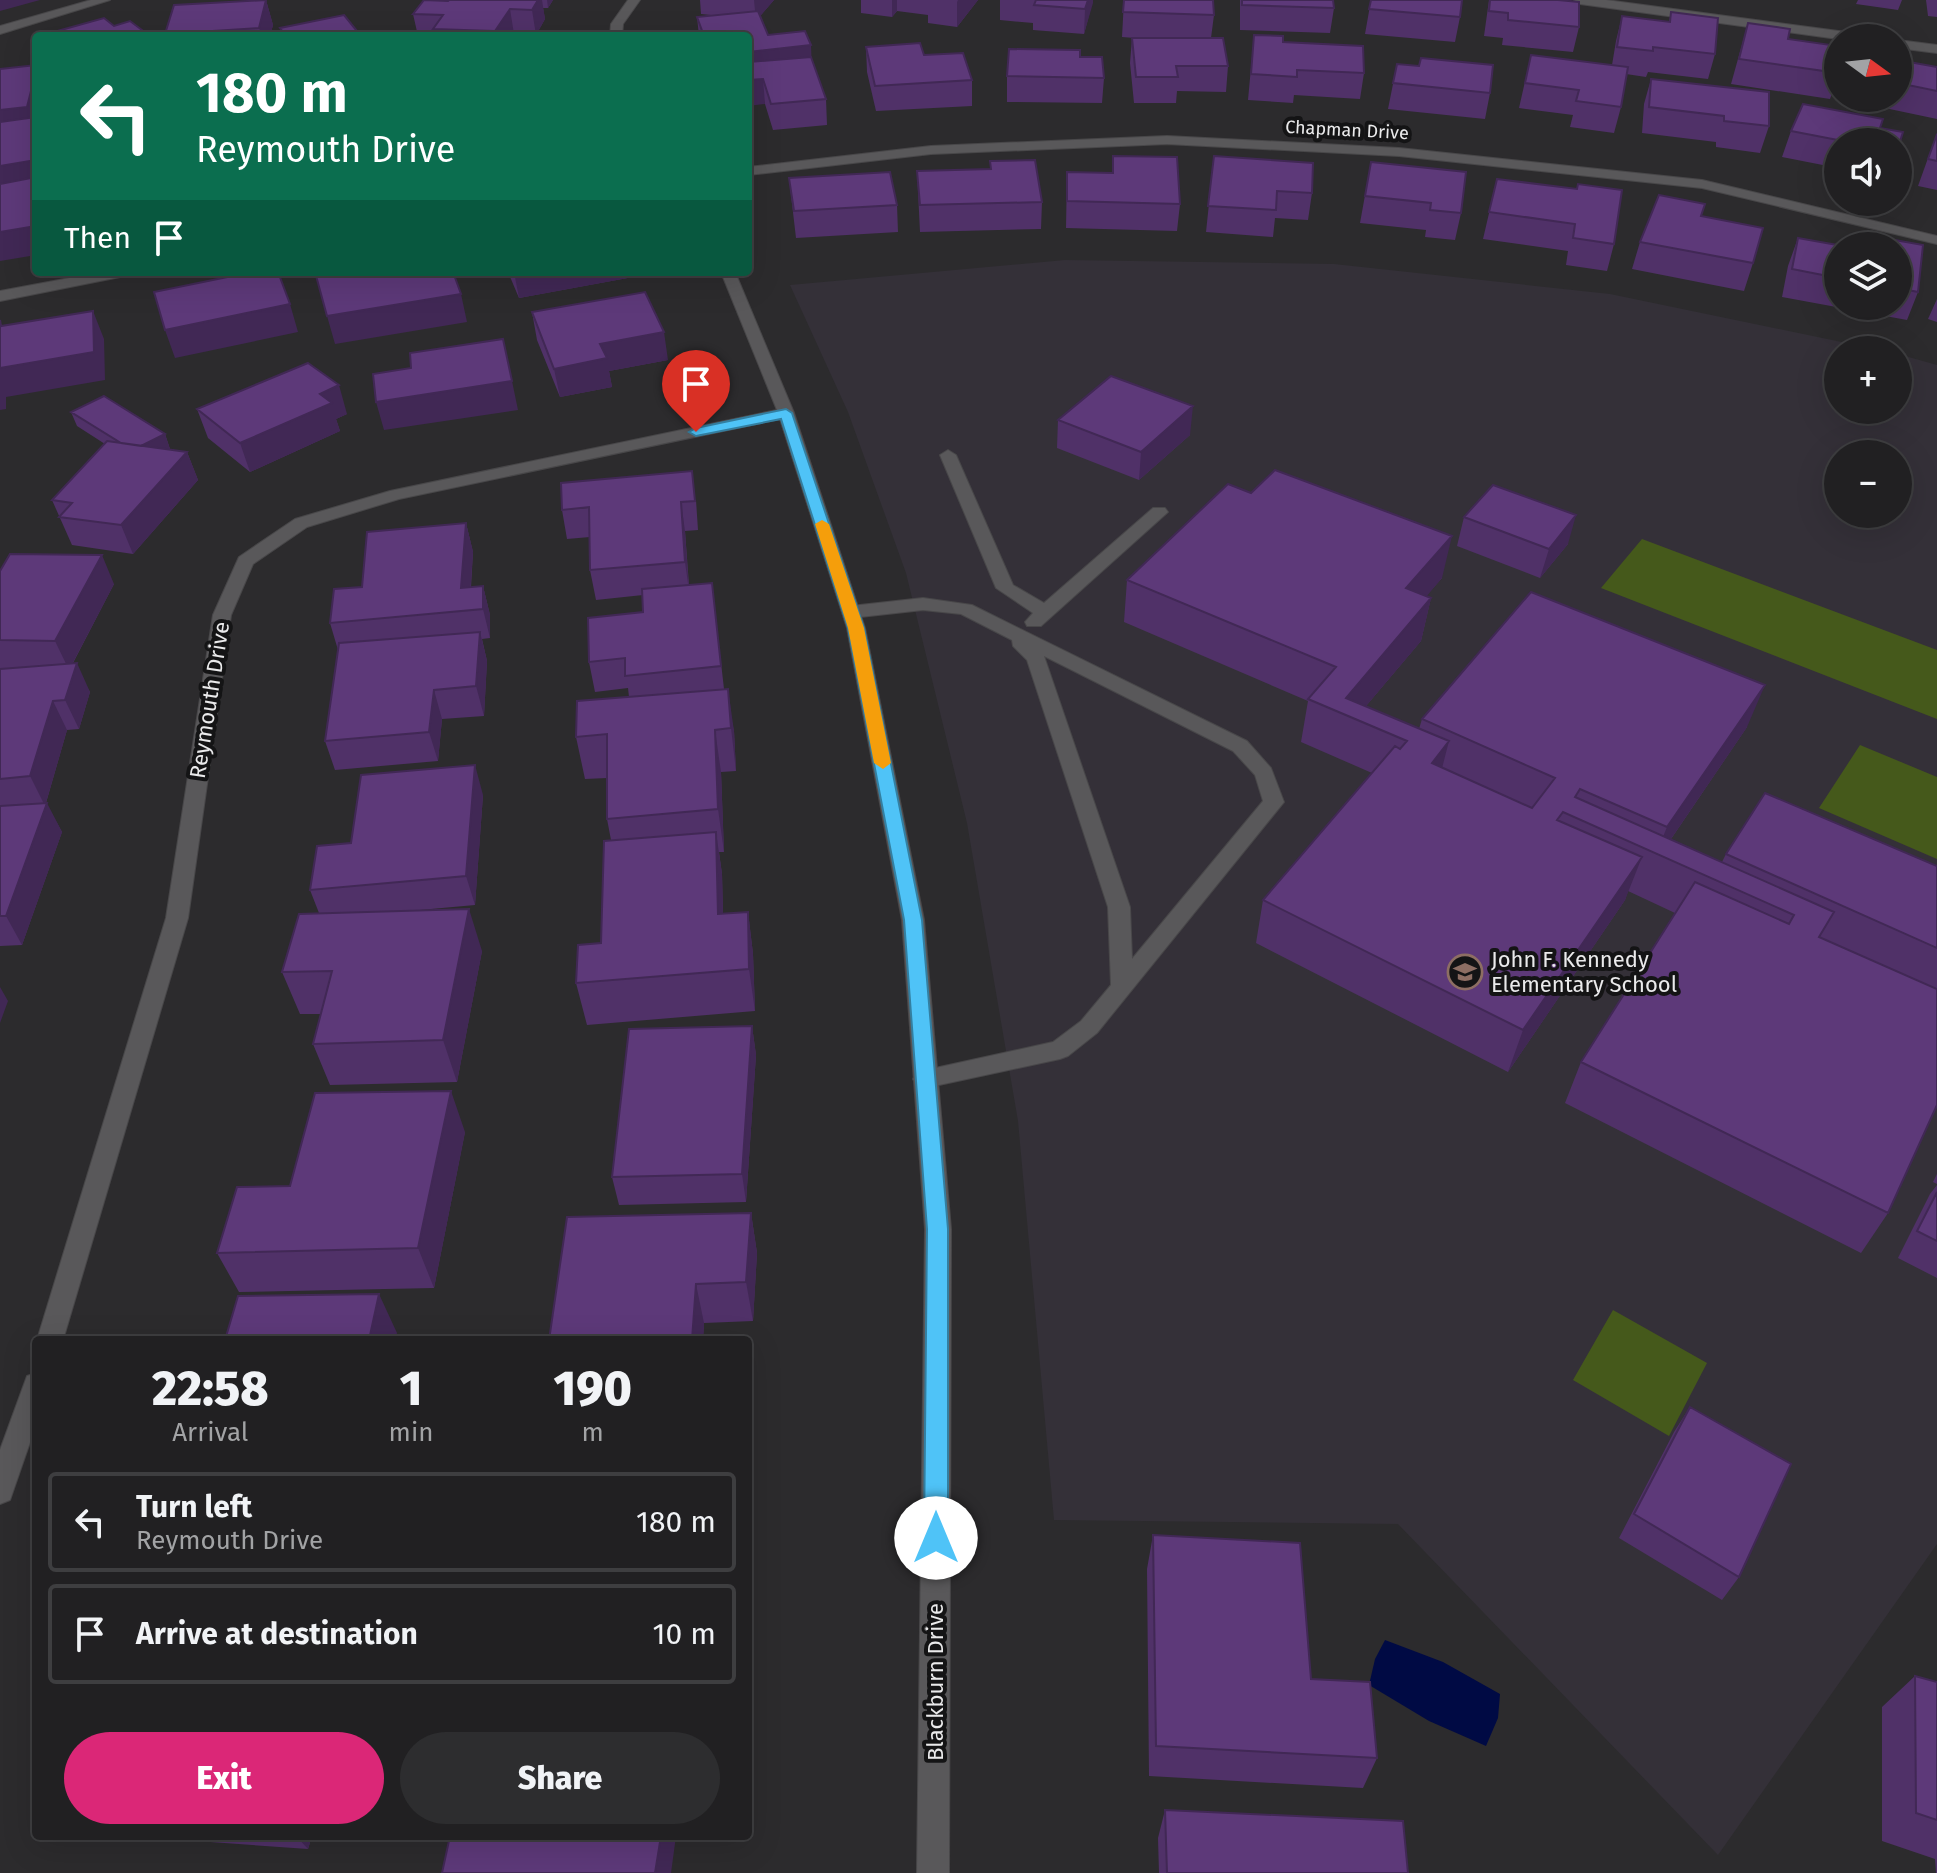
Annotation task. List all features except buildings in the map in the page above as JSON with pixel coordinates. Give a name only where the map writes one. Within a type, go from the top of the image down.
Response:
[{"type":"street","points":[[0,30],[104,0]]},
{"type":"street","points":[[616,32],[617,24],[634,0]]},
{"type":"street","points":[[1580,0],[1824,33]]},
{"type":"street","points":[[1912,46],[1937,49]]},
{"type":"street","name":"Chapman Drive","points":[[752,171],[931,150],[1167,140],[1368,151],[1702,184],[1937,240]]},
{"type":"street","points":[[0,296],[104,276]]},
{"type":"street","name":"Blackburn Drive","points":[[730,276],[786,413],[851,612],[913,920],[938,1229],[933,1873]]},
{"type":"street","name":"Reymouth Drive","points":[[51,1336],[177,918],[222,615],[245,561],[301,523],[396,495],[786,413]]},
{"type":"street","points":[[948,455],[1005,588],[1045,612]]},
{"type":"street","points":[[1013,633],[1045,612],[1159,512]]},
{"type":"street","points":[[851,612],[923,604],[965,609],[1240,746],[1264,773],[1274,802],[1089,1027],[1060,1050],[925,1079]]},
{"type":"street","points":[[1013,633],[1036,658],[1119,907],[1122,988]]},
{"type":"street","points":[[0,1491],[32,1397]]},
{"type":"shaded area","name":"John F. Kennedy Elementary School","points":[[1065,260],[1334,264],[1610,294],[1824,338],[1824,424],[1912,424],[1912,358],[1937,365],[1937,1544],[1718,1855],[1398,1524],[1054,1520],[1018,1121],[967,823],[906,573],[848,412],[790,285]]},
{"type":"shaded area","points":[[1385,1640],[1443,1662],[1500,1694],[1498,1718],[1486,1746],[1429,1721],[1369,1685],[1375,1659]]},
{"type":"green space","points":[[1642,539],[1937,650],[1937,719],[1601,588]]},
{"type":"green space","points":[[1860,745],[1937,777],[1937,859],[1819,808]]},
{"type":"green space","points":[[1613,1310],[1707,1363],[1669,1436],[1573,1380]]},
{"type":"slow traffic","points":[[822,524],[856,628],[883,763]]},
{"type":"place","name":"John F. Kennedy Elementary School","points":[[1465,972]]},
{"type":"route","points":[[696,432],[786,413],[856,628],[913,920],[938,1229],[936,1538]]}]
